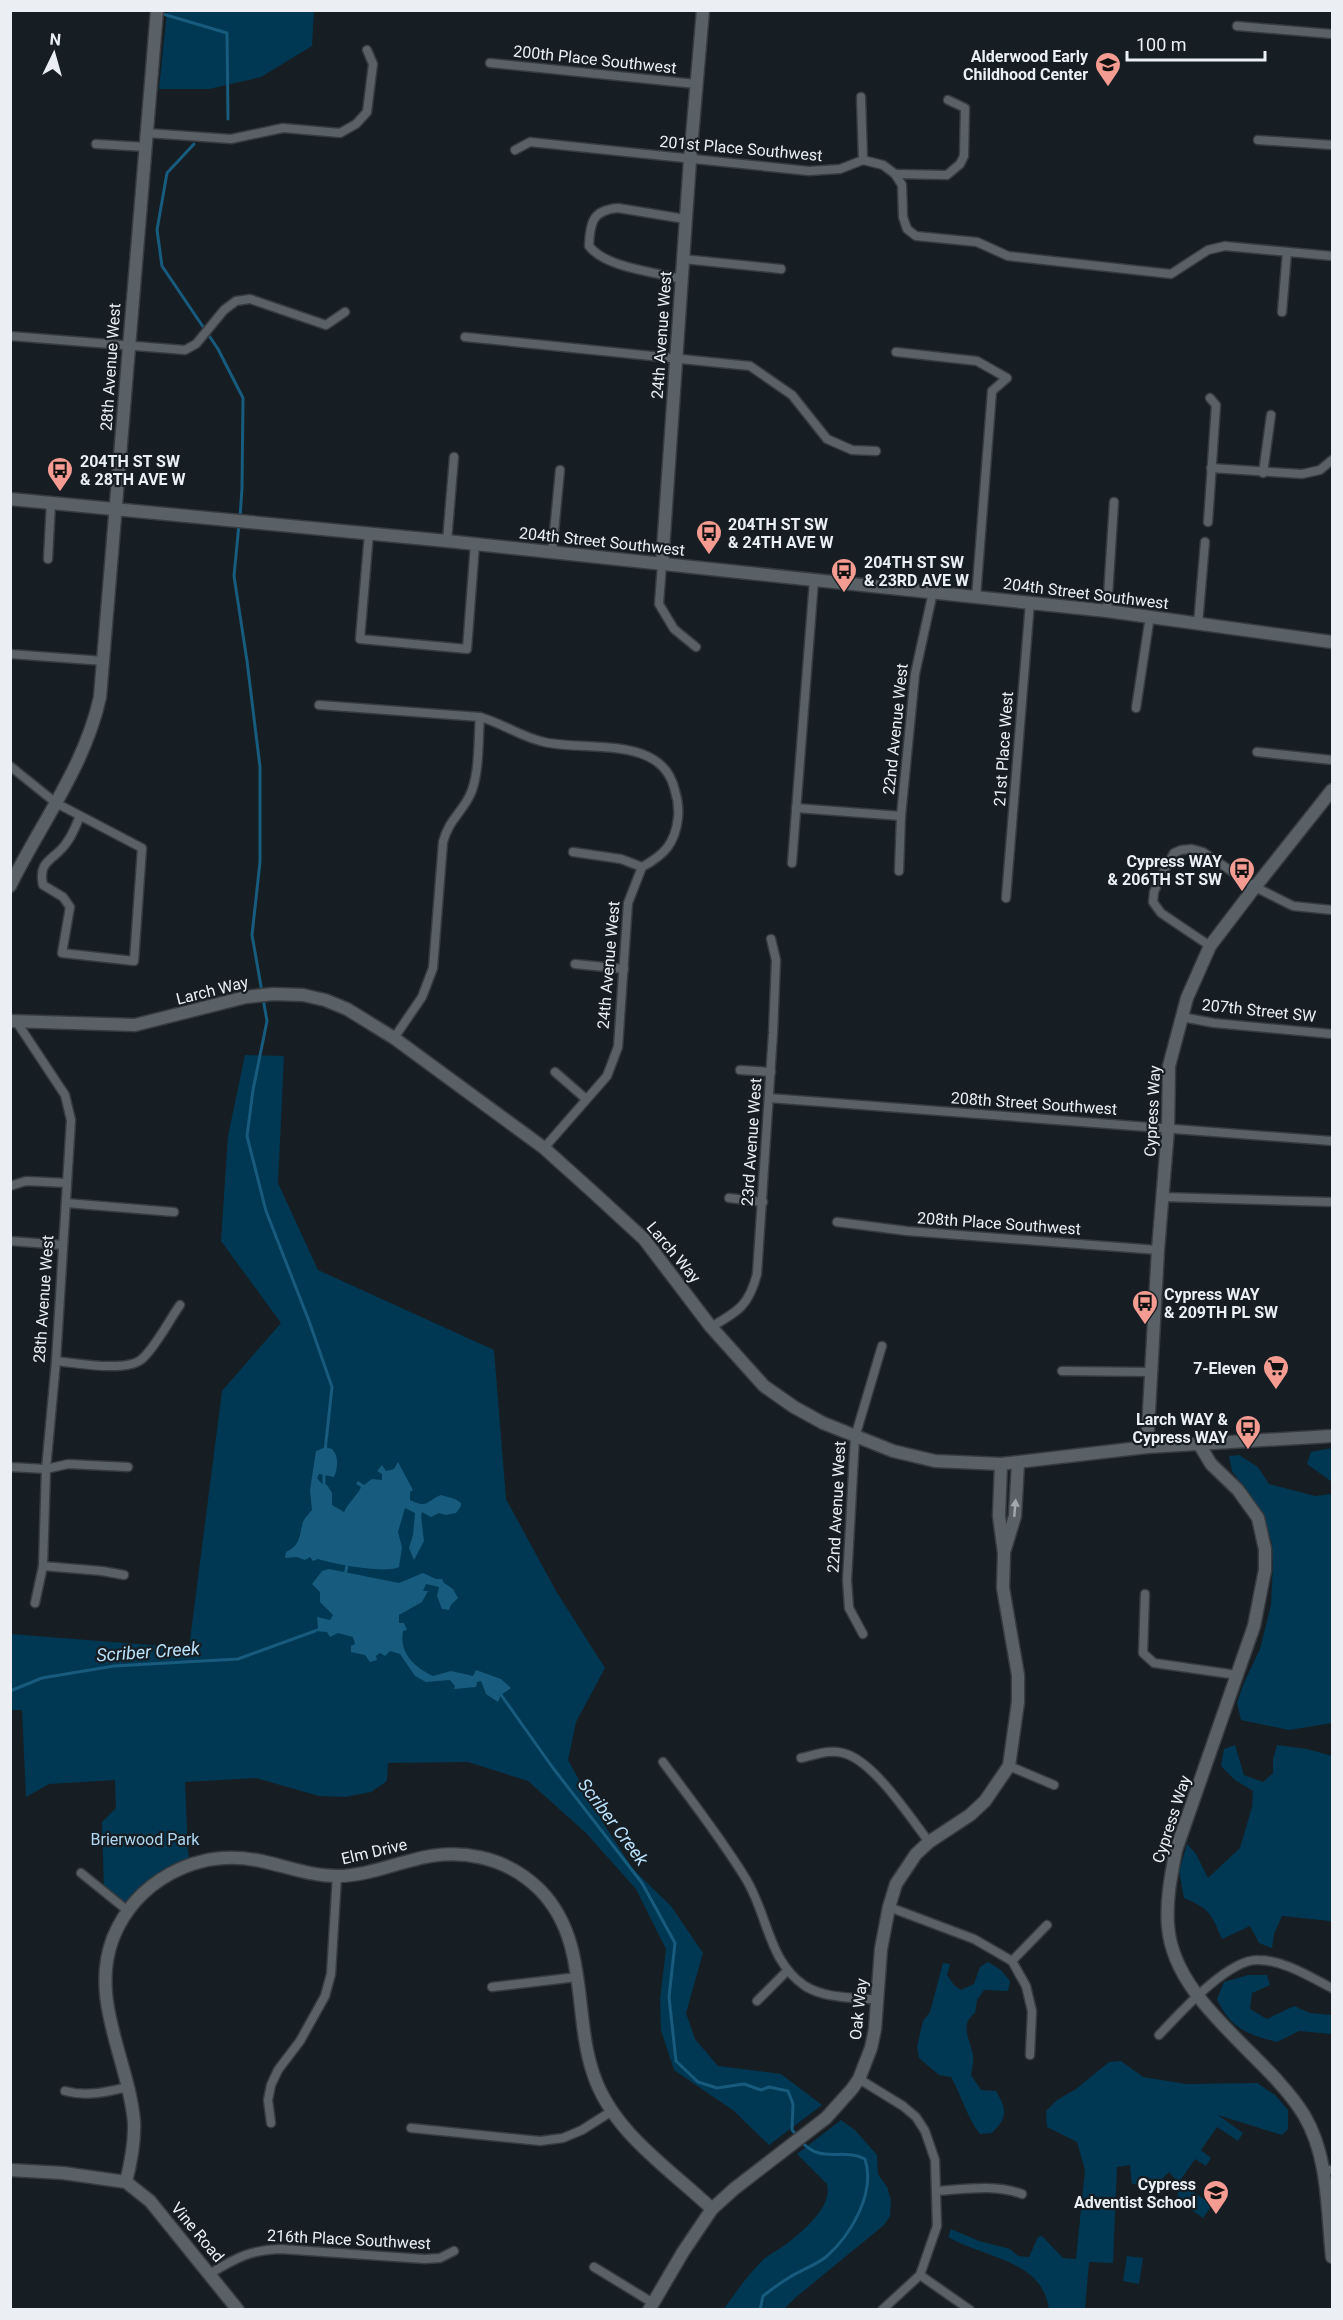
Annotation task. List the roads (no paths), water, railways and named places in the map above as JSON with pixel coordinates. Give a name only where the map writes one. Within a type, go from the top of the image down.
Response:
[{"type":"street","name":"28th Avenue West","points":[[12,878],[56,803],[95,719],[104,661],[157,10]]},
{"type":"street","name":"24th Avenue West","points":[[696,647],[674,629],[659,604],[685,219],[703,10]]},
{"type":"street","points":[[1237,26],[1332,34]]},
{"type":"street","points":[[147,133],[231,139],[283,128],[340,133],[356,124],[367,112],[373,64],[367,50]]},
{"type":"street","name":"200th Place Southwest","points":[[490,63],[696,84]]},
{"type":"street","points":[[861,97],[863,160],[883,165],[896,174],[902,185],[903,218],[907,229],[916,236],[977,242],[1008,256],[1171,274],[1208,250],[1225,246],[1332,256]]},
{"type":"street","points":[[896,174],[947,174],[960,164],[964,156],[965,108],[948,100]]},
{"type":"street","points":[[1258,140],[1332,145]]},
{"type":"street","name":"201st Place Southwest","points":[[515,150],[530,142],[809,171],[840,169],[863,160]]},
{"type":"street","points":[[96,144],[146,147]]},
{"type":"street","points":[[682,279],[609,261],[589,246],[590,227],[595,216],[608,208],[685,219]]},
{"type":"street","points":[[1282,312],[1287,252]]},
{"type":"street","points":[[683,259],[781,269]]},
{"type":"street","points":[[10,336],[184,350],[196,344],[224,310],[236,301],[250,299],[326,325],[345,312]]},
{"type":"street","points":[[465,337],[750,366],[792,395],[827,439],[852,450],[876,451]]},
{"type":"street","points":[[896,352],[977,361],[1007,378],[992,391],[976,597]]},
{"type":"street","points":[[1208,522],[1215,405],[1210,398]]},
{"type":"street","points":[[1263,473],[1271,415]]},
{"type":"street","points":[[447,541],[454,458]]},
{"type":"street","points":[[1211,468],[1302,474],[1320,470],[1332,460]]},
{"type":"street","points":[[552,553],[560,470]]},
{"type":"street","name":"204th Street Southwest","points":[[10,499],[116,507],[1030,602],[1150,616],[1332,642]]},
{"type":"street","points":[[48,559],[51,502]]},
{"type":"street","points":[[1107,611],[1114,502]]},
{"type":"street","points":[[369,533],[360,639],[467,649],[475,544]]},
{"type":"street","points":[[1198,624],[1205,542]]},
{"type":"street","points":[[792,863],[814,580]]},
{"type":"street","name":"22nd Avenue West","points":[[899,871],[901,816],[915,674],[933,592]]},
{"type":"street","name":"21st Place West","points":[[1006,898],[1030,602]]},
{"type":"street","points":[[1136,708],[1150,616]]},
{"type":"street","points":[[10,654],[104,661]]},
{"type":"street","points":[[318,705],[480,717],[544,743],[638,751],[659,761],[673,778],[679,808],[677,825],[671,842],[660,857],[642,867],[621,858],[573,852]]},
{"type":"street","points":[[394,1038],[422,997],[433,968],[443,842],[447,828],[470,795],[476,772],[480,717]]},
{"type":"street","points":[[1257,752],[1332,760]]},
{"type":"street","points":[[10,766],[56,803],[142,848],[134,961],[62,953],[70,907],[63,897],[43,885],[41,875],[45,863],[67,844],[80,816]]},
{"type":"street","name":"Cypress Way","points":[[1147,1447],[1158,1250],[1168,1129],[1168,1066],[1187,998],[1210,946],[1332,790]]},
{"type":"street","points":[[796,808],[901,816]]},
{"type":"street","points":[[1210,946],[1161,913],[1154,902],[1154,892],[1174,854],[1192,849],[1203,852],[1255,886],[1293,906],[1332,910]]},
{"type":"street","name":"24th Avenue West","points":[[544,1148],[607,1076],[618,1047],[628,903],[642,867]]},
{"type":"street","name":"23rd Avenue West","points":[[711,1327],[740,1311],[748,1300],[758,1274],[770,1098],[776,960],[771,939]]},
{"type":"street","points":[[574,964],[624,969]]},
{"type":"street","name":"Larch Way","points":[[12,1018],[135,1025],[246,997],[273,994],[303,995],[347,1010],[394,1038],[544,1148],[644,1239],[711,1327],[764,1386],[794,1407],[855,1437],[893,1451],[935,1461],[1000,1464],[1147,1447],[1332,1436]]},
{"type":"street","name":"207th Street SW","points":[[1182,1017],[1214,1023],[1332,1034]]},
{"type":"street","name":"28th Avenue West","points":[[12,1018],[65,1095],[71,1120],[56,1361],[46,1469],[43,1566],[34,1603]]},
{"type":"street","points":[[740,1070],[771,1072]]},
{"type":"street","points":[[555,1072],[586,1099]]},
{"type":"street","name":"208th Street Southwest","points":[[770,1098],[1332,1141]]},
{"type":"street","points":[[10,1186],[26,1181],[67,1183]]},
{"type":"street","points":[[1163,1197],[1332,1202]]},
{"type":"street","points":[[729,1198],[763,1202]]},
{"type":"street","points":[[66,1203],[174,1212]]},
{"type":"street","name":"208th Place Southwest","points":[[837,1222],[907,1231],[1158,1250]]},
{"type":"street","points":[[10,1240],[63,1245]]},
{"type":"street","points":[[56,1361],[110,1366],[127,1365],[142,1360],[180,1305]]},
{"type":"street","name":"22nd Avenue West","points":[[864,1634],[849,1608],[847,1580],[855,1437],[882,1346]]},
{"type":"street","points":[[1062,1371],[1150,1372]]},
{"type":"street","name":"Cypress Way","points":[[1199,1444],[1211,1464],[1238,1490],[1258,1518],[1263,1534],[1265,1570],[1254,1626],[1176,1850],[1169,1884],[1168,1928],[1174,1952],[1197,1996],[1284,2088],[1304,2116],[1328,2170],[1332,2257]]},
{"type":"street","points":[[1004,1553],[1015,1516],[1018,1463]]},
{"type":"street","points":[[10,1467],[46,1469],[68,1464],[128,1467]]},
{"type":"street","points":[[1000,1464],[999,1516],[1004,1553]]},
{"type":"street","name":"Oak Way","points":[[651,2306],[712,2209],[734,2188],[836,2109],[859,2079],[871,2048],[880,1949],[896,1884],[905,1869],[929,1842],[970,1815],[990,1795],[1009,1766],[1017,1711],[1018,1675],[1005,1604],[1004,1553]]},
{"type":"street","points":[[43,1566],[124,1575]]},
{"type":"street","points":[[1144,1594],[1143,1653],[1147,1658],[1154,1663],[1237,1675]]},
{"type":"street","points":[[801,1758],[826,1752],[840,1752],[855,1757],[873,1772],[929,1842]]},
{"type":"street","points":[[663,1762],[747,1880],[775,1952],[787,1971],[807,1987],[833,1996],[877,2000]]},
{"type":"street","points":[[1009,1766],[1054,1785]]},
{"type":"street","name":"Elm Drive","points":[[126,2182],[134,2150],[134,2135],[128,2087],[108,2012],[105,1973],[112,1940],[128,1911],[148,1889],[184,1866],[224,1858],[256,1860],[316,1874],[337,1876],[367,1873],[432,1855],[467,1854],[502,1864],[535,1886],[555,1909],[567,1931],[577,1977],[588,2056],[593,2073],[612,2111],[637,2140],[712,2209]]},
{"type":"street","points":[[81,1873],[128,1911]]},
{"type":"street","points":[[271,2123],[268,2100],[271,2085],[278,2070],[300,2041],[325,1996],[331,1974],[337,1876]]},
{"type":"street","points":[[889,1907],[974,1939],[1012,1961],[1026,1986],[1032,2011],[1030,2055]]},
{"type":"street","points":[[1012,1961],[1047,1926]]},
{"type":"street","points":[[1159,2035],[1197,1996],[1235,1966],[1257,1959],[1281,1964],[1332,1988]]},
{"type":"street","points":[[757,2001],[787,1971]]},
{"type":"street","points":[[492,1987],[577,1977]]},
{"type":"street","points":[[859,2079],[903,2106],[916,2117],[925,2131],[935,2160],[937,2226],[920,2275],[882,2310]]},
{"type":"street","points":[[65,2091],[92,2095],[128,2087]]},
{"type":"street","points":[[411,2128],[540,2140],[564,2138],[582,2130],[612,2111]]},
{"type":"street","points":[[10,2170],[63,2173],[126,2182]]},
{"type":"street","name":"Vine Road","points":[[126,2182],[150,2201],[238,2310]]},
{"type":"street","points":[[937,2191],[995,2187],[1022,2194]]},
{"type":"street","name":"216th Place Southwest","points":[[211,2274],[240,2256],[258,2250],[280,2249],[425,2259],[440,2258],[454,2250]]},
{"type":"street","points":[[594,2267],[651,2306]]},
{"type":"street","points":[[920,2275],[970,2310]]},
{"type":"waterway","points":[[163,14],[227,33],[228,119]]},
{"type":"waterway","points":[[194,144],[167,173],[157,230],[162,266],[218,349],[243,398],[240,518]]},
{"type":"waterway","points":[[239,524],[234,576],[260,767],[260,862],[252,935],[262,992]]},
{"type":"waterway","points":[[263,998],[267,1021],[253,1090],[247,1136],[266,1211],[332,1387],[325,1451]]},
{"type":"waterway","points":[[324,1473],[324,1487]]},
{"type":"waterway","points":[[345,1575],[348,1561]]},
{"type":"waterway","name":"Scriber Creek","points":[[10,1691],[42,1678],[114,1666],[238,1659],[315,1631]]},
{"type":"waterway","name":"Scriber Creek","points":[[499,1692],[553,1768],[642,1883],[675,1943],[669,1997],[676,2061],[698,2082],[717,2088],[744,2084],[761,2090],[769,2087],[788,2091],[793,2104],[792,2130],[797,2135]]},
{"type":"waterway","name":"Scriber Creek","points":[[760,2310],[763,2296],[790,2277],[822,2260],[835,2248],[852,2225],[864,2199],[868,2172],[865,2159],[848,2154],[816,2152],[801,2141]]},
{"type":"place","name":"Alderwood Early Childhood Center","points":[[1108,88]]},
{"type":"place","name":"204TH ST SW & 28TH AVE W","points":[[60,493]]},
{"type":"place","name":"204TH ST SW & 24TH AVE W","points":[[709,556]]},
{"type":"place","name":"204TH ST SW & 23RD AVE W","points":[[844,594]]},
{"type":"place","name":"Cypress WAY & 206TH ST SW","points":[[1242,893]]},
{"type":"place","name":"Cypress WAY & 209TH PL SW","points":[[1145,1326]]},
{"type":"place","name":"7-Eleven","points":[[1276,1391]]},
{"type":"place","name":"Larch WAY & Cypress WAY","points":[[1248,1451]]},
{"type":"place","name":"Cypress Adventist School","points":[[1216,2216]]},
{"type":"park label","name":"Brierwood Park","points":[[145,1839]]}]
